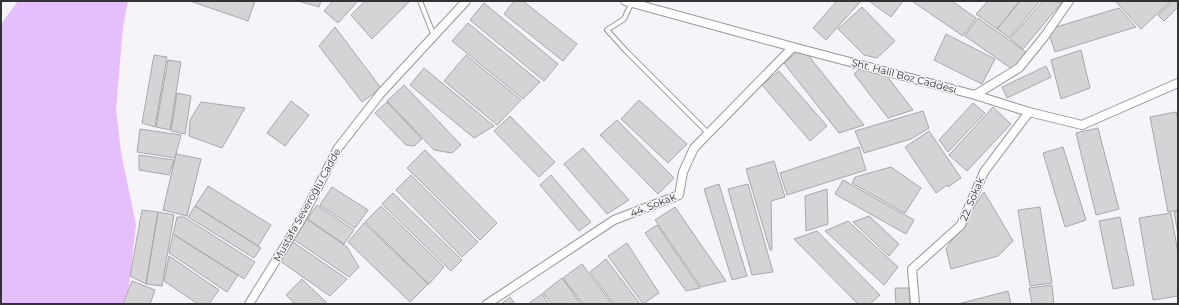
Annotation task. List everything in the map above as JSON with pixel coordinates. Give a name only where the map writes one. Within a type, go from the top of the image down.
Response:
[{"type":"street","name":"Mustafa Severoğlu Cadde","points":[[249,304],[300,220],[338,148],[381,93],[466,1]]},
{"type":"street","points":[[976,95],[1019,68],[1044,37],[1069,1]]},
{"type":"street","name":"Şht. Halil Boz Caddesi","points":[[628,2],[976,95],[1029,112],[1082,125],[1178,83]]},
{"type":"street","name":"44. Sokak","points":[[487,304],[614,220],[679,195],[683,172],[694,148],[793,47]]},
{"type":"street","name":"22. Sokak","points":[[915,304],[912,269],[962,225],[984,172],[1029,112]]},
{"type":"lane","points":[[420,1],[434,36]]},
{"type":"lane","points":[[628,2],[624,19],[607,30],[708,133]]},
{"type":"shaded area","points":[[18,1],[128,1],[123,27],[116,110],[121,152],[136,225],[128,294],[124,304],[1,304],[1,24]]},
{"type":"building","points":[[190,1],[255,1],[248,21]]},
{"type":"building","points":[[298,1],[321,1],[319,7]]},
{"type":"building","points":[[333,1],[358,1],[338,23],[324,11]]},
{"type":"building","points":[[365,1],[410,1],[372,39],[351,15]]},
{"type":"building","points":[[514,1],[523,1],[577,44],[563,61],[504,14]]},
{"type":"building","points":[[837,1],[861,1],[826,40],[813,28]]},
{"type":"building","points":[[869,1],[903,1],[891,17]]},
{"type":"building","points":[[912,1],[952,1],[976,18],[963,36]]},
{"type":"building","points":[[988,1],[1020,1],[997,29],[976,14]]},
{"type":"building","points":[[1020,1],[1040,1],[1009,38],[997,29]]},
{"type":"building","points":[[1043,1],[1062,2],[1023,49],[1010,39]]},
{"type":"building","points":[[1171,1],[1141,29],[1116,2]]},
{"type":"building","points":[[1173,1],[1178,1],[1178,7],[1164,21],[1158,15]]},
{"type":"building","points":[[484,3],[558,64],[544,81],[470,20]]},
{"type":"building","points":[[862,7],[895,41],[877,58],[864,55],[838,29]]},
{"type":"building","points":[[1119,8],[1136,27],[1055,52],[1050,37],[1053,28]]},
{"type":"building","points":[[978,18],[1027,53],[1012,69],[965,36]]},
{"type":"building","points":[[468,23],[540,82],[523,99],[452,41]]},
{"type":"building","points":[[335,27],[381,88],[362,102],[319,46]]},
{"type":"building","points":[[946,34],[995,59],[982,84],[934,60]]},
{"type":"building","points":[[1081,50],[1090,88],[1061,99],[1051,60]]},
{"type":"building","points":[[797,52],[808,55],[864,125],[839,133],[784,63]]},
{"type":"building","points":[[154,55],[167,57],[155,127],[142,123]]},
{"type":"building","points":[[466,55],[521,100],[497,125],[444,81]]},
{"type":"building","points":[[168,60],[181,62],[170,130],[156,127]]},
{"type":"building","points":[[1046,66],[1051,77],[1007,98],[1002,87]]},
{"type":"building","points":[[424,68],[494,126],[474,138],[410,85]]},
{"type":"building","points":[[860,69],[887,76],[913,110],[888,118],[854,74]]},
{"type":"building","points":[[779,71],[827,126],[810,141],[762,85]]},
{"type":"building","points":[[404,85],[461,145],[452,153],[434,150],[387,101]]},
{"type":"building","points":[[177,93],[191,96],[185,134],[171,131]]},
{"type":"building","points":[[639,100],[687,144],[668,163],[621,119]]},
{"type":"building","points":[[291,101],[309,115],[285,146],[267,133]]},
{"type":"building","points":[[201,102],[245,108],[222,148],[189,136],[190,120]]},
{"type":"building","points":[[387,102],[422,139],[414,146],[406,145],[375,113]]},
{"type":"building","points":[[973,103],[985,113],[948,152],[939,140]]},
{"type":"building","points":[[993,107],[1011,124],[967,171],[949,155]]},
{"type":"building","points":[[923,111],[929,128],[911,139],[864,153],[855,131]]},
{"type":"building","points":[[1176,112],[1178,120],[1178,210],[1168,212],[1150,117]]},
{"type":"building","points":[[510,116],[555,162],[539,177],[494,131]]},
{"type":"building","points":[[617,120],[674,178],[658,194],[600,135]]},
{"type":"building","points":[[1098,128],[1119,209],[1096,215],[1076,133]]},
{"type":"building","points":[[140,129],[181,135],[175,158],[137,152]]},
{"type":"building","points":[[929,131],[961,178],[948,187],[947,185],[936,193],[905,147]]},
{"type":"building","points":[[859,147],[866,170],[787,195],[780,173]]},
{"type":"building","points":[[1063,147],[1086,220],[1065,227],[1043,153]]},
{"type":"building","points":[[583,148],[629,200],[607,214],[564,164]]},
{"type":"building","points":[[425,150],[497,223],[480,240],[407,168]]},
{"type":"building","points":[[176,154],[201,159],[187,216],[163,210]]},
{"type":"building","points":[[139,155],[174,160],[169,175],[139,170]]},
{"type":"building","points":[[774,161],[785,197],[771,201],[772,250],[770,250],[746,169]]},
{"type":"building","points":[[891,167],[921,188],[905,213],[852,183],[855,177]]},
{"type":"building","points":[[411,175],[478,242],[462,257],[396,190]]},
{"type":"building","points":[[551,175],[591,222],[579,231],[540,185]]},
{"type":"building","points":[[843,180],[914,220],[906,234],[835,194]]},
{"type":"building","points":[[719,184],[747,276],[732,280],[704,189]]},
{"type":"building","points":[[748,184],[773,272],[752,275],[728,189]]},
{"type":"building","points":[[208,186],[271,225],[258,246],[195,206]]},
{"type":"building","points":[[332,187],[368,210],[355,228],[320,205]]},
{"type":"building","points":[[827,189],[828,224],[806,231],[805,196]]},
{"type":"building","points":[[984,192],[1013,241],[998,256],[951,269],[946,249]]},
{"type":"building","points":[[393,193],[462,260],[451,271],[382,204]]},
{"type":"building","points":[[317,205],[354,230],[344,244],[307,219]]},
{"type":"building","points":[[195,206],[261,248],[254,258],[188,217]]},
{"type":"building","points":[[381,206],[444,267],[429,284],[365,222]]},
{"type":"building","points":[[675,207],[726,281],[701,287],[655,220]]},
{"type":"building","points":[[1040,207],[1052,283],[1030,286],[1018,210]]},
{"type":"building","points":[[142,210],[158,212],[146,284],[130,276]]},
{"type":"building","points":[[1178,211],[1178,235],[1174,212]]},
{"type":"building","points":[[158,212],[174,215],[162,286],[146,284]]},
{"type":"building","points":[[1171,213],[1178,253],[1178,296],[1153,300],[1139,218]]},
{"type":"building","points":[[869,216],[899,244],[889,256],[853,222]]},
{"type":"building","points":[[177,217],[184,217],[255,262],[244,279],[173,234]]},
{"type":"building","points":[[1120,217],[1134,285],[1113,289],[1099,221]]},
{"type":"building","points":[[307,219],[347,247],[359,267],[349,277],[293,239]]},
{"type":"building","points":[[848,221],[898,267],[884,285],[825,231]]},
{"type":"building","points":[[364,223],[428,284],[410,302],[348,242]]},
{"type":"building","points":[[657,225],[700,288],[686,291],[645,233]]},
{"type":"building","points":[[817,231],[880,295],[870,304],[858,304],[794,239]]},
{"type":"building","points":[[173,234],[238,275],[227,292],[169,253]]},
{"type":"building","points":[[293,242],[347,279],[330,296],[280,261]]},
{"type":"building","points":[[627,243],[659,293],[643,304],[608,256]]},
{"type":"building","points":[[169,256],[219,290],[209,304],[198,304],[164,281]]},
{"type":"building","points":[[606,259],[640,304],[614,304],[590,272]]},
{"type":"building","points":[[582,264],[612,304],[583,304],[563,278]]},
{"type":"building","points":[[562,278],[581,304],[552,304],[543,293]]},
{"type":"building","points":[[302,279],[328,304],[295,304],[286,295]]},
{"type":"building","points":[[132,281],[155,290],[150,304],[123,304]]},
{"type":"building","points":[[1052,285],[1054,304],[1032,304],[1029,288]]},
{"type":"building","points":[[895,288],[909,288],[910,304],[896,304]]},
{"type":"building","points":[[1008,291],[1011,304],[958,304]]},
{"type":"building","points":[[542,294],[549,304],[528,304]]},
{"type":"building","points":[[510,297],[515,304],[501,304]]}]
